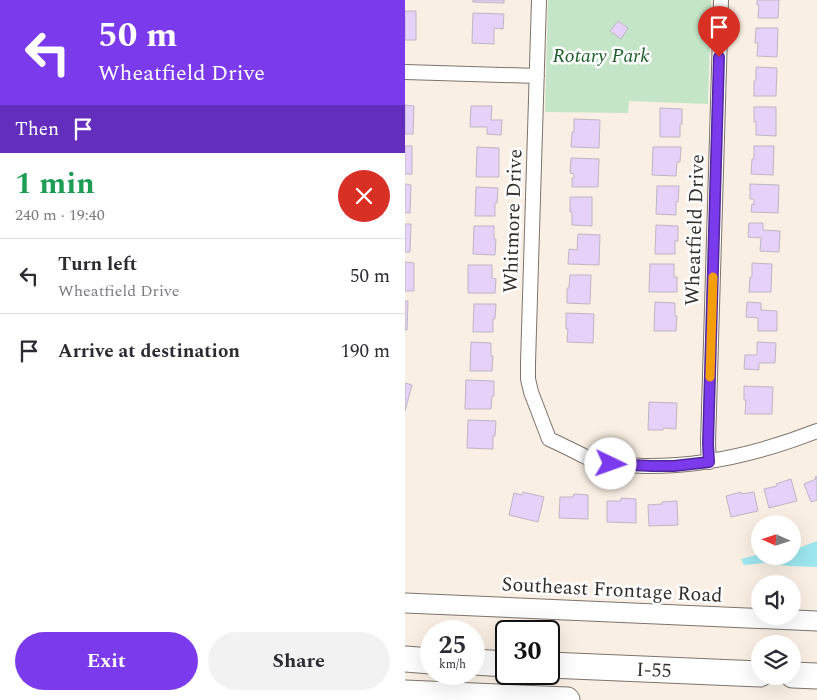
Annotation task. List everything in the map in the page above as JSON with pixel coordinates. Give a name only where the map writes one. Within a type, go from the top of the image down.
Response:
[{"type":"highway","points":[[405,660],[420,660]]},
{"type":"highway","name":"I-55","points":[[560,665],[751,674]]},
{"type":"highway","points":[[801,675],[817,676]]},
{"type":"highway","points":[[405,693],[567,700]]},
{"type":"street","name":"Whitmore Drive","points":[[539,0],[528,379],[533,397],[549,439],[595,461],[611,464],[652,466],[674,466],[709,462]]},
{"type":"street","name":"Wheatfield Drive","points":[[709,462],[721,0]]},
{"type":"street","points":[[405,72],[537,76]]},
{"type":"street","points":[[709,462],[778,446],[817,431]]},
{"type":"street","name":"Southeast Frontage Road","points":[[405,603],[817,621]]},
{"type":"green space","name":"Rotary Park","points":[[548,0],[711,0],[708,104],[629,101],[628,113],[545,112]]},
{"type":"water","points":[[817,541],[817,567],[781,565],[801,565],[801,547]]},
{"type":"water","points":[[751,556],[751,564],[744,565],[741,559]]},
{"type":"building","points":[[473,0],[504,0],[504,3],[473,2]]},
{"type":"building","points":[[757,0],[779,0],[778,18],[758,18],[759,5],[757,5]]},
{"type":"building","points":[[405,11],[416,11],[416,40],[405,40]]},
{"type":"building","points":[[473,13],[504,14],[503,29],[494,28],[494,44],[472,43]]},
{"type":"building","points":[[618,21],[628,28],[621,39],[610,31]]},
{"type":"building","points":[[756,28],[778,28],[777,57],[757,56],[758,43],[755,43]]},
{"type":"building","points":[[756,67],[777,68],[776,96],[754,96]]},
{"type":"building","points":[[405,105],[414,106],[413,134],[405,134]]},
{"type":"building","points":[[471,106],[492,106],[491,120],[502,120],[501,135],[487,134],[487,127],[470,127]]},
{"type":"building","points":[[754,107],[776,107],[776,136],[756,135]]},
{"type":"building","points":[[660,108],[682,109],[680,137],[660,137]]},
{"type":"building","points":[[574,119],[600,120],[599,148],[571,147]]},
{"type":"building","points":[[405,146],[412,146],[412,174],[405,174]]},
{"type":"building","points":[[754,146],[774,146],[773,175],[751,174]]},
{"type":"building","points":[[477,147],[499,148],[499,177],[476,177]]},
{"type":"building","points":[[653,147],[681,147],[680,162],[677,162],[676,176],[652,175]]},
{"type":"building","points":[[571,158],[599,159],[598,187],[572,187],[574,174],[570,173]]},
{"type":"building","points":[[405,184],[411,185],[410,213],[405,213]]},
{"type":"building","points":[[750,184],[779,185],[778,213],[751,212],[754,199],[750,199]]},
{"type":"building","points":[[657,186],[679,186],[676,215],[656,214]]},
{"type":"building","points":[[476,187],[498,188],[495,216],[475,216]]},
{"type":"building","points":[[570,197],[592,197],[592,226],[572,225]]},
{"type":"building","points":[[749,223],[763,223],[763,230],[780,231],[779,252],[760,251],[761,238],[748,237]]},
{"type":"building","points":[[405,224],[411,224],[410,252],[405,252]]},
{"type":"building","points":[[656,225],[678,226],[678,241],[675,241],[675,254],[655,254]]},
{"type":"building","points":[[474,226],[494,226],[494,239],[496,239],[495,255],[473,254]]},
{"type":"building","points":[[578,234],[600,235],[599,265],[568,264],[569,249],[577,250]]},
{"type":"building","points":[[405,262],[414,263],[414,291],[405,291]]},
{"type":"building","points":[[752,263],[772,264],[771,292],[749,292]]},
{"type":"building","points":[[650,264],[674,264],[674,277],[677,277],[677,292],[649,292]]},
{"type":"building","points":[[468,265],[492,265],[492,278],[496,279],[495,293],[468,293]]},
{"type":"building","points":[[570,275],[591,275],[590,304],[567,303],[567,288],[569,288]]},
{"type":"building","points":[[405,301],[408,301],[407,330],[405,330]]},
{"type":"building","points":[[655,302],[675,303],[675,316],[677,316],[676,331],[654,331]]},
{"type":"building","points":[[747,302],[761,303],[761,310],[777,311],[777,331],[758,331],[758,318],[746,317]]},
{"type":"building","points":[[474,304],[496,304],[493,332],[473,332]]},
{"type":"building","points":[[566,313],[594,314],[593,343],[567,342]]},
{"type":"building","points":[[471,342],[491,343],[491,356],[493,356],[492,371],[470,371]]},
{"type":"building","points":[[757,342],[776,343],[775,363],[759,363],[759,370],[744,369],[745,355],[757,355]]},
{"type":"building","points":[[466,380],[494,381],[494,396],[492,396],[491,409],[465,409]]},
{"type":"building","points":[[405,383],[412,385],[405,411]]},
{"type":"building","points":[[744,386],[773,387],[772,414],[745,414]]},
{"type":"building","points":[[649,402],[677,403],[676,429],[648,430]]},
{"type":"building","points":[[468,420],[496,421],[493,449],[467,448]]},
{"type":"building","points":[[817,476],[817,500],[811,502],[804,484],[816,479],[815,477]]},
{"type":"building","points":[[791,479],[797,501],[769,508],[764,489],[777,486],[776,484]]},
{"type":"building","points":[[523,492],[544,497],[538,522],[509,515],[514,493],[522,495]]},
{"type":"building","points":[[741,492],[741,494],[754,492],[758,511],[731,517],[726,496]]},
{"type":"building","points":[[574,494],[588,495],[588,519],[559,518],[560,497],[573,497]]},
{"type":"building","points":[[621,498],[636,499],[636,523],[607,522],[607,501],[621,501]]},
{"type":"building","points":[[677,501],[678,525],[649,526],[648,505]]},
{"type":"slow traffic","points":[[710,377],[713,277]]},
{"type":"route","points":[[611,464],[674,466],[709,462],[719,57]]}]
